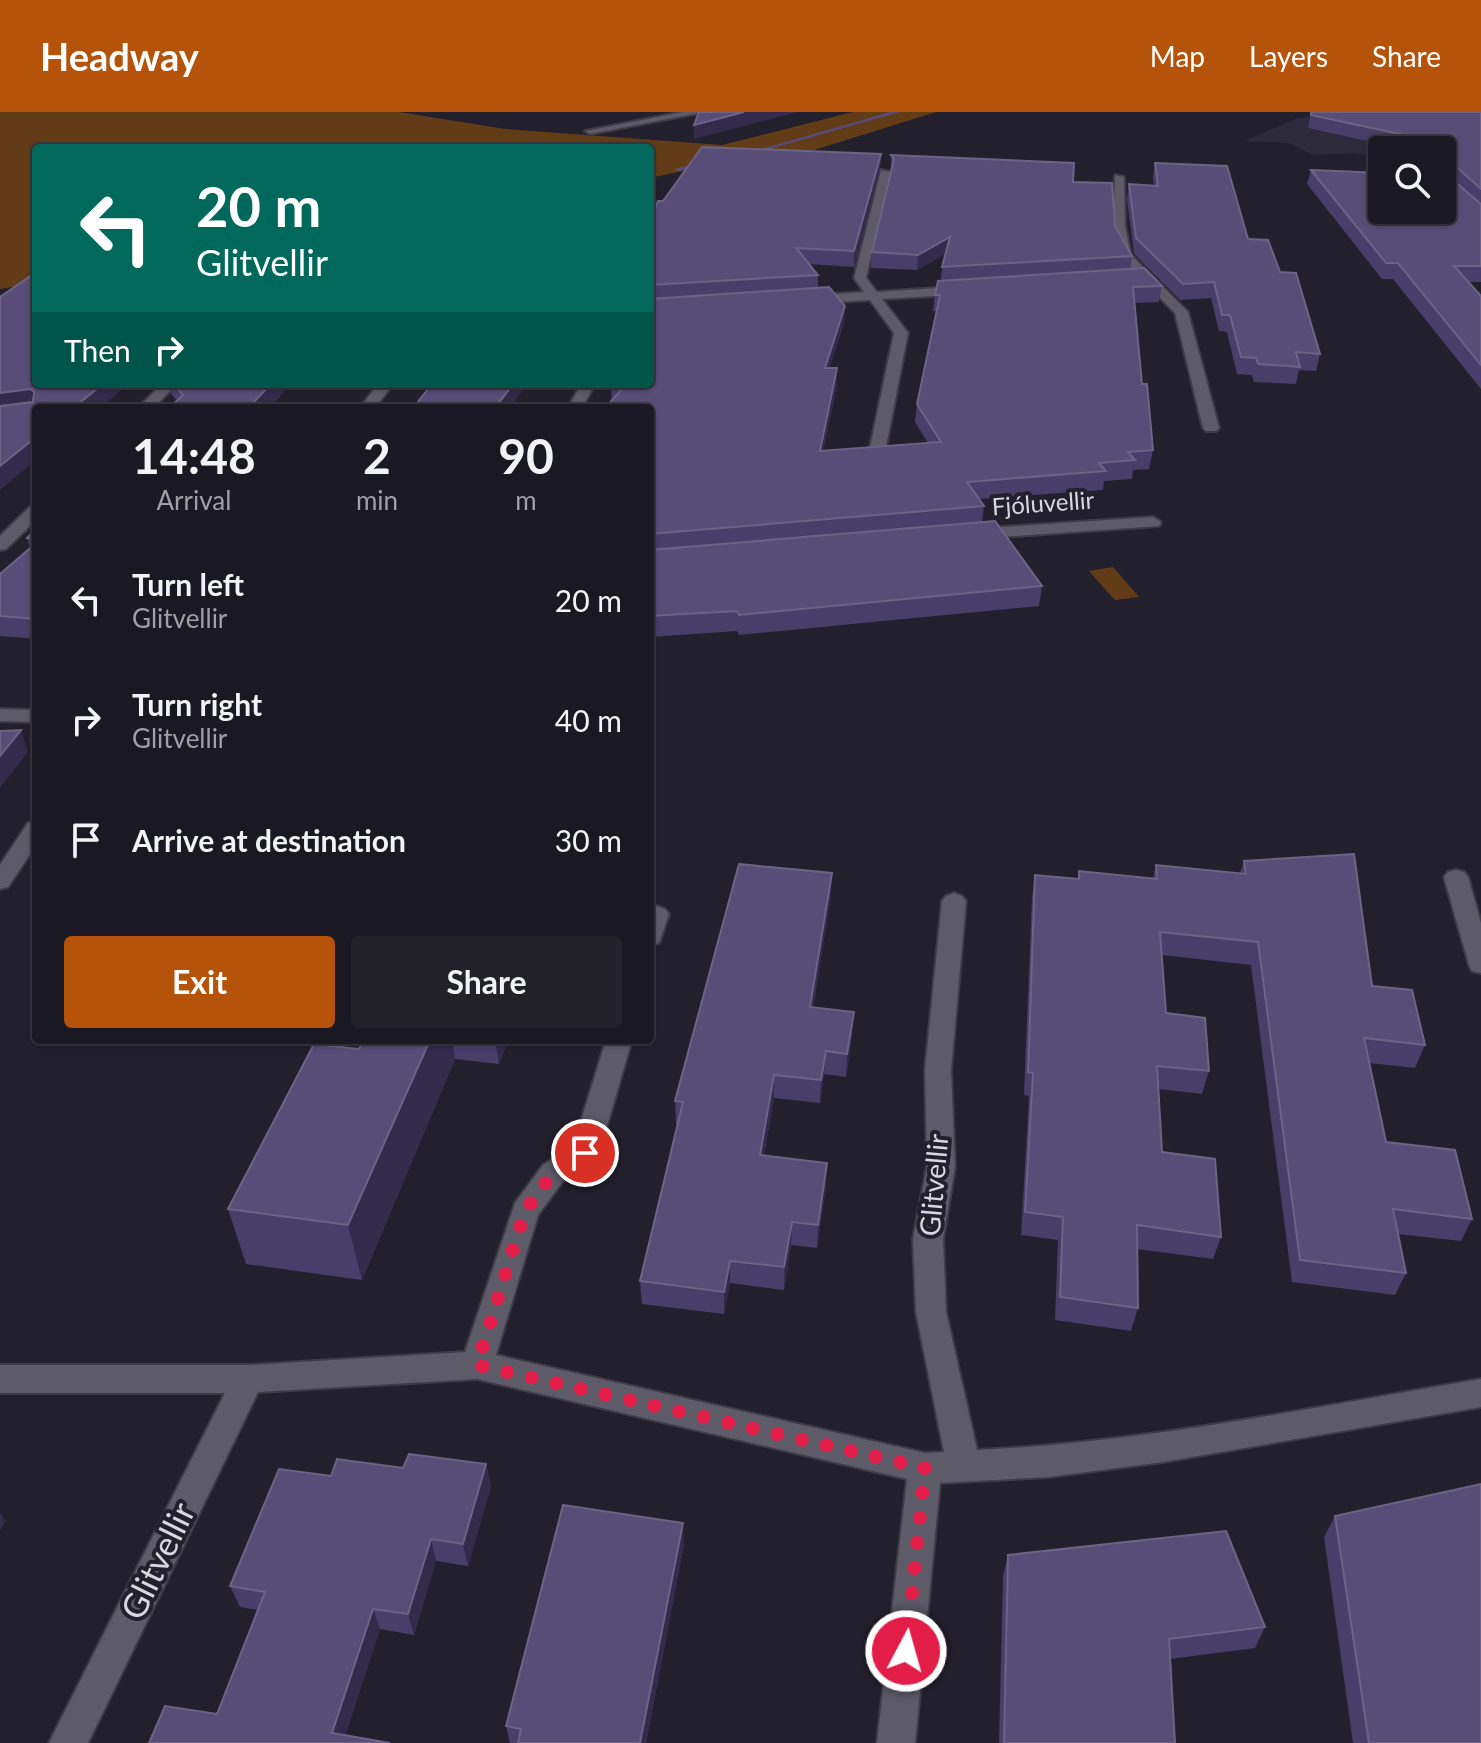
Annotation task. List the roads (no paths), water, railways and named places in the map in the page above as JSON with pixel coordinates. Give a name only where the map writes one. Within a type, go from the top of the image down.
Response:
[{"type":"street","points":[[590,131],[699,112]]},
{"type":"street","points":[[876,457],[901,333],[860,278],[885,172]]},
{"type":"street","points":[[1119,177],[1119,226],[1125,256],[1181,312],[1211,428]]},
{"type":"street","points":[[1128,278],[1144,277]]},
{"type":"street","points":[[794,300],[985,288]]},
{"type":"street","points":[[149,404],[166,388]]},
{"type":"street","points":[[370,404],[383,388]]},
{"type":"street","points":[[0,545],[32,515]]},
{"type":"street","name":"Fjóluvellir","points":[[958,535],[1153,522]]},
{"type":"street","points":[[0,715],[32,716]]},
{"type":"street","points":[[0,882],[32,834]]},
{"type":"street","points":[[1456,877],[1481,965]]},
{"type":"street","name":"Glitvellir","points":[[954,901],[938,1070],[941,1167],[928,1239],[931,1312],[964,1465]]},
{"type":"street","points":[[654,924],[657,914]]},
{"type":"street","points":[[477,1365],[525,1211],[553,1173],[585,1153],[618,1044]]},
{"type":"street","points":[[0,1379],[248,1379],[477,1365],[925,1468],[1049,1462],[1163,1447],[1481,1393]]},
{"type":"street","name":"Glitvellir","points":[[68,1743],[248,1379]]},
{"type":"street","points":[[896,1743],[925,1468]]},
{"type":"waterway","points":[[754,152],[897,112]]},
{"type":"waterway","points":[[678,169],[708,163]]}]
